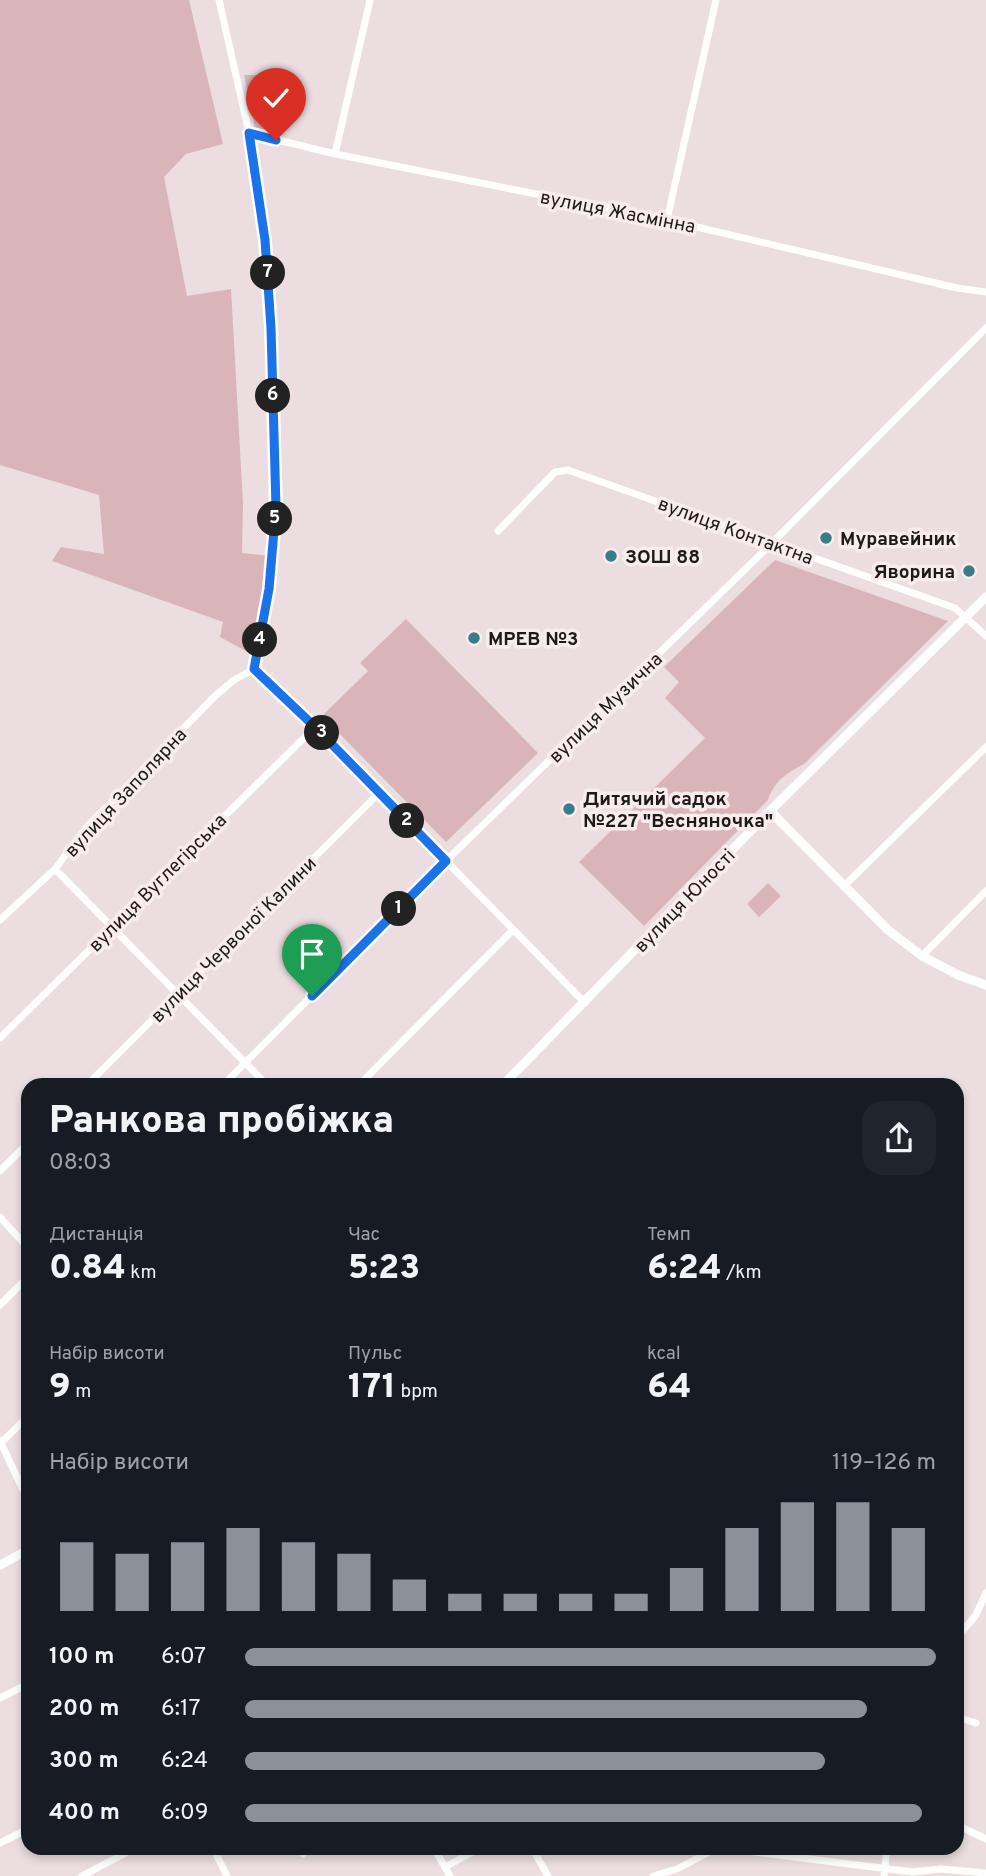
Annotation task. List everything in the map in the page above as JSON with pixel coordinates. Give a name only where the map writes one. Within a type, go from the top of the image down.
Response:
[{"type":"street","points":[[219,0],[249,133],[265,240],[271,328],[276,507],[269,589],[254,669],[315,727],[585,1003]]},
{"type":"street","points":[[335,154],[370,0]]},
{"type":"street","points":[[667,220],[716,0]]},
{"type":"street","name":"вулиця Жасмінна","points":[[249,133],[335,154],[667,220],[957,288],[986,292]]},
{"type":"street","name":"вулиця Музична","points":[[230,1078],[986,328]]},
{"type":"street","name":"вулиця Контактна","points":[[498,531],[555,472],[562,470],[955,608],[986,636]]},
{"type":"street","name":"вулиця Юності","points":[[510,1078],[769,811],[986,597]]},
{"type":"street","name":"вулиця Заполярна","points":[[0,920],[55,869],[85,829],[206,704],[234,680],[254,669]]},
{"type":"street","name":"вулиця Вуглегірська","points":[[0,1038],[315,727]]},
{"type":"street","points":[[845,885],[986,747]]},
{"type":"street","name":"вулиця Червоної Калини","points":[[94,1078],[379,793]]},
{"type":"street","points":[[769,811],[888,930],[922,956],[958,975],[986,985]]},
{"type":"street","points":[[55,869],[260,1078]]},
{"type":"street","points":[[922,956],[986,891]]},
{"type":"street","points":[[366,1078],[513,930]]},
{"type":"street","points":[[0,1171],[21,1150]]},
{"type":"street","points":[[0,1217],[21,1240]]},
{"type":"street","points":[[0,1305],[21,1284]]},
{"type":"street","points":[[21,1423],[0,1443],[21,1486]]},
{"type":"street","points":[[0,1564],[21,1554]]},
{"type":"street","points":[[964,1630],[976,1615],[986,1593]]},
{"type":"street","points":[[0,1698],[21,1688]]},
{"type":"street","points":[[964,1719],[976,1723]]},
{"type":"street","points":[[964,1828],[986,1839]]},
{"type":"street","points":[[0,1843],[21,1832]]},
{"type":"street","points":[[82,1876],[122,1855]]},
{"type":"street","points":[[216,1855],[227,1876]]},
{"type":"street","points":[[438,1855],[450,1876]]},
{"type":"street","points":[[445,1867],[467,1855]]},
{"type":"street","points":[[536,1855],[548,1876]]},
{"type":"street","points":[[653,1876],[677,1869],[705,1855]]},
{"type":"street","points":[[779,1855],[856,1864],[885,1872],[941,1869],[986,1873]]},
{"type":"street","points":[[855,1876],[856,1864]]},
{"type":"shaded area","points":[[0,0],[189,0],[223,144],[186,154],[164,177],[187,296],[231,289],[243,504],[242,553],[272,556],[257,657],[220,637],[223,622],[52,561],[61,547],[104,554],[99,495],[0,465]]},
{"type":"shaded area","points":[[244,75],[259,75],[270,133],[255,129]]},
{"type":"shaded area","points":[[775,560],[948,621],[804,764],[782,778],[768,800],[644,926],[579,862],[705,738],[665,698],[679,682],[664,667]]},
{"type":"shaded area","points":[[406,619],[538,753],[446,842],[322,716],[368,671],[360,663]]},
{"type":"shaded area","points":[[768,883],[781,896],[759,917],[747,904]]},
{"type":"place","name":"Муравейник","points":[[826,538]]},
{"type":"place","name":"ЗОШ 88","points":[[611,556]]},
{"type":"place","name":"Яворина","points":[[969,571]]},
{"type":"place","name":"МРЕВ №3","points":[[474,638]]},
{"type":"place","name":"Дитячий садок №227 \"Весняночка\"","points":[[569,809]]},
{"type":"route","points":[[276,140],[249,133],[265,240],[271,328],[276,507],[269,589],[254,669],[315,727],[446,861],[312,996]]}]
